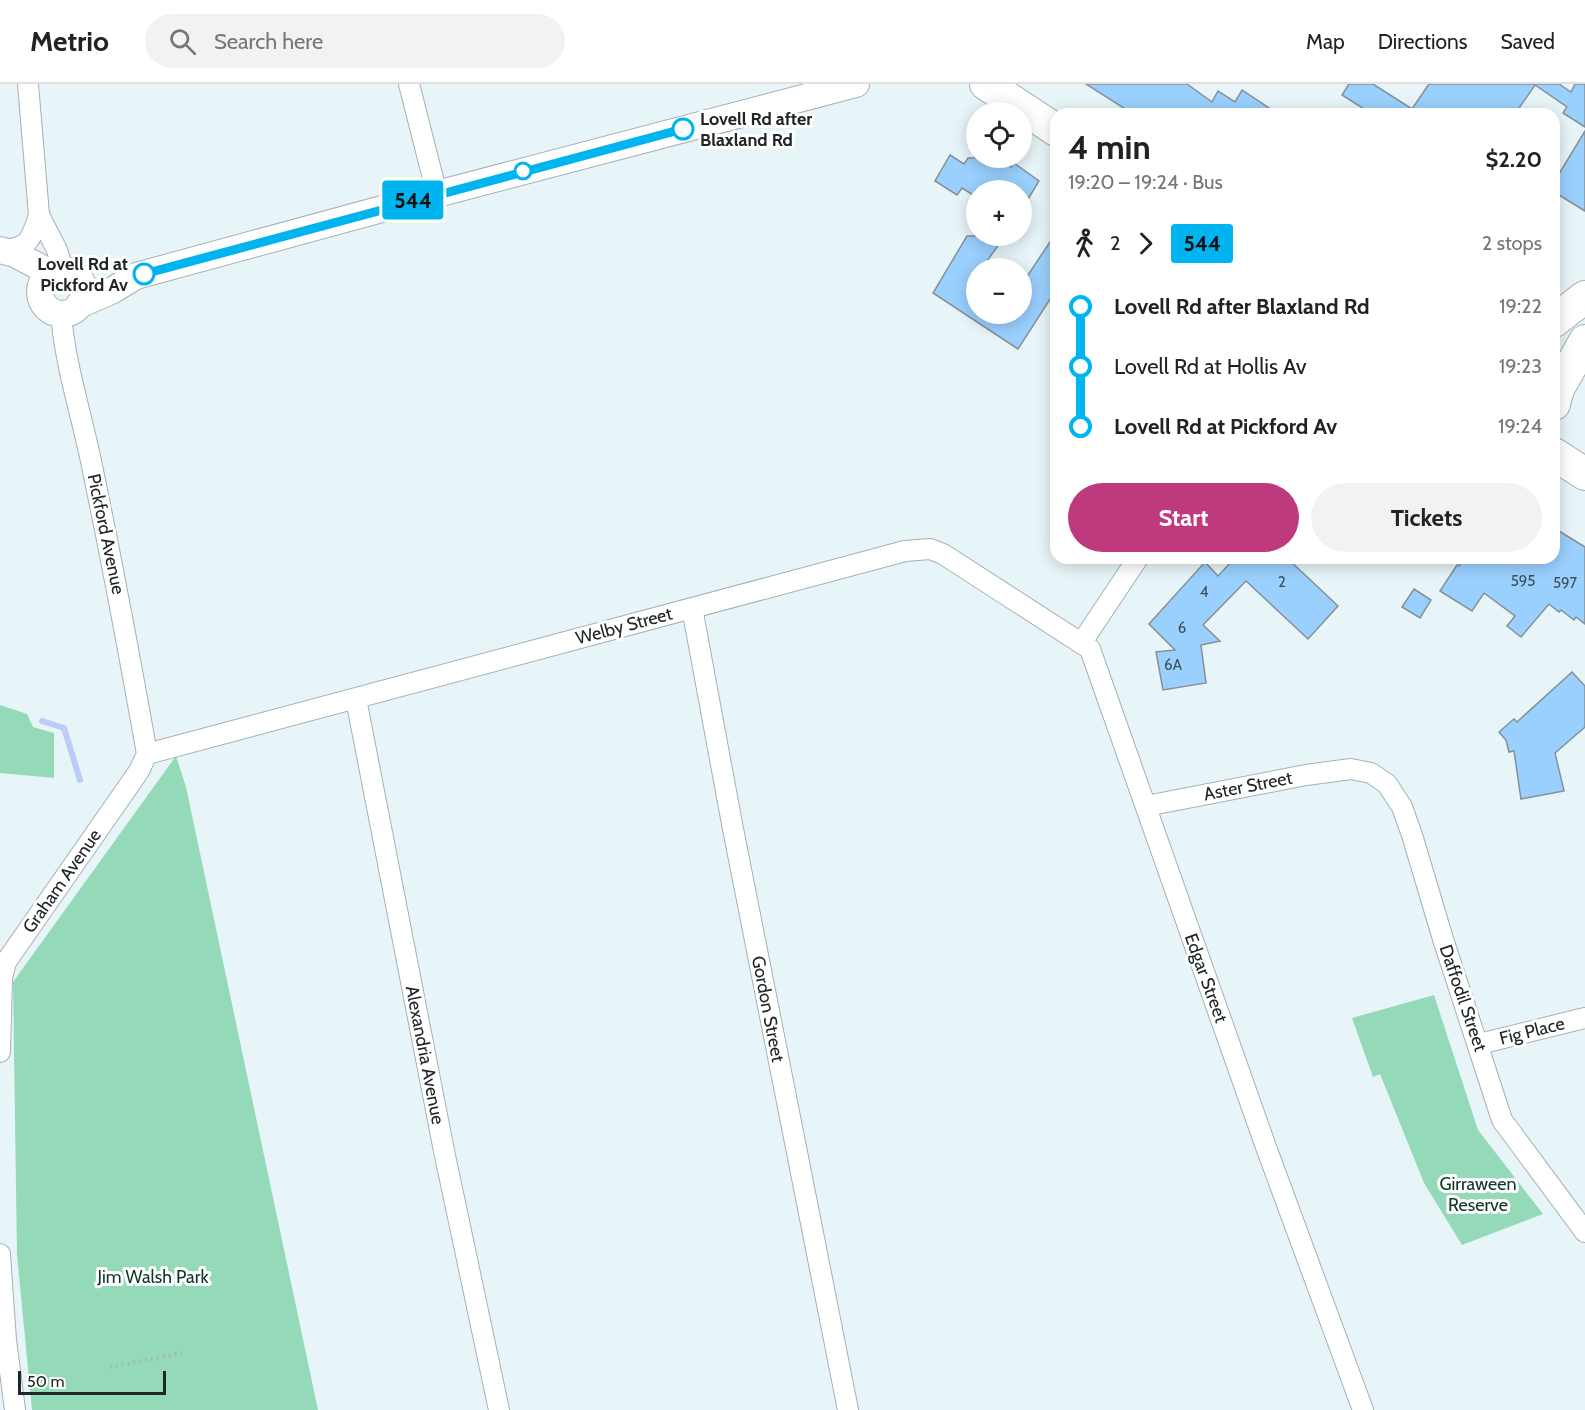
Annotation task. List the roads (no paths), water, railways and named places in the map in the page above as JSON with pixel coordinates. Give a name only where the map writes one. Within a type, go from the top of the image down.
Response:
[{"type":"main road","points":[[986,84],[1050,126]]},
{"type":"main road","points":[[1560,316],[1585,297]]},
{"type":"main road","points":[[1560,350],[1585,334]]},
{"type":"main road","points":[[1560,385],[1585,341]]},
{"type":"main road","points":[[1560,457],[1585,474]]},
{"type":"street","points":[[28,84],[39,215],[57,250],[57,277],[42,303],[47,308],[70,309],[113,290],[136,276]]},
{"type":"street","points":[[409,84],[437,194]]},
{"type":"street","points":[[57,277],[136,276],[856,84]]},
{"type":"street","points":[[1,256],[25,245],[39,215]]},
{"type":"street","points":[[1,256],[83,285],[84,292],[70,309]]},
{"type":"street","name":"Pickford Avenue","points":[[70,309],[63,337],[113,570],[147,754]]},
{"type":"street","name":"Welby Street","points":[[147,754],[905,551],[930,549],[943,554],[1082,642]]},
{"type":"street","points":[[1082,642],[1133,564]]},
{"type":"street","name":"Gordon Street","points":[[692,608],[733,829],[848,1410]]},
{"type":"street","name":"Edgar Street","points":[[1082,642],[1090,649],[1266,1147],[1363,1410]]},
{"type":"street","name":"Alexandria Avenue","points":[[356,699],[444,1151],[499,1410]]},
{"type":"street","name":"Graham Avenue","points":[[0,1052],[3,961],[139,771],[147,754]]},
{"type":"street","name":"Aster Street","points":[[1146,806],[1306,775],[1351,769]]},
{"type":"street","name":"Daffodil Street","points":[[1351,769],[1371,773],[1387,784],[1401,807],[1502,1120],[1585,1232]]},
{"type":"street","name":"Fig Place","points":[[1479,1044],[1585,1018]]},
{"type":"street","points":[[0,1254],[6,1340],[15,1410]]},
{"type":"waterway","points":[[42,721],[64,728],[80,780]]},
{"type":"place","name":"Lovell Rd after Blaxland Rd","points":[[683,129]]},
{"type":"place","name":"Lovell Rd at Pickford Av","points":[[144,274]]},
{"type":"park label","name":"Girraween Reserve","points":[[1478,1194]]},
{"type":"park label","name":"Jim Walsh Park","points":[[153,1277]]}]
